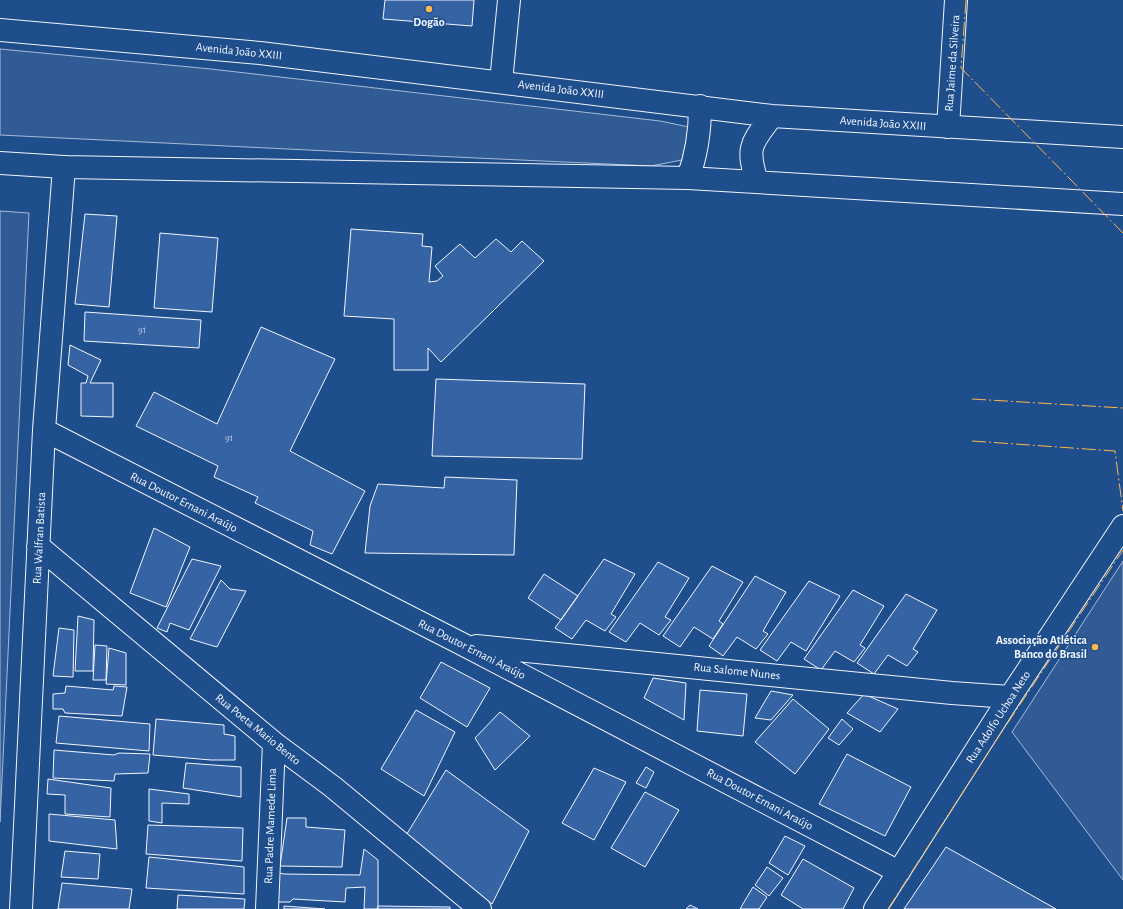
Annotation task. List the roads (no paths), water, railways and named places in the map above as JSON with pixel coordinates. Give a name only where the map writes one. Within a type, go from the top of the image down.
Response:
[{"type":"street","points":[[501,82],[509,0]]},
{"type":"street","name":"Rua Jaime da Silveira","points":[[948,127],[956,0]]},
{"type":"street","name":"Avenida João XXIII","points":[[0,30],[260,53],[772,116],[1123,137]]},
{"type":"street","points":[[688,178],[693,164],[698,138],[700,106]]},
{"type":"street","points":[[757,182],[752,168],[751,147],[754,140],[772,116]]},
{"type":"street","points":[[0,162],[64,167],[688,178],[1123,204]]},
{"type":"street","name":"Rua Walfran Batista","points":[[21,909],[44,430],[64,167]]},
{"type":"street","name":"Rua Doutor Ernani Araújo","points":[[44,430],[464,644],[899,872]]},
{"type":"street","name":"Rua Adolfo Uchoa Neto","points":[[875,909],[1010,697],[1123,526]]},
{"type":"street","name":"Rua Poeta Mario Bento","points":[[38,546],[274,743],[333,787],[480,909]]},
{"type":"street","name":"Rua Salome Nunes","points":[[464,644],[944,692],[1010,697]]},
{"type":"street","name":"Rua Padre Mamede Lima","points":[[267,909],[274,743]]},
{"type":"place","name":"Dogão","points":[[429,9]]},
{"type":"place","name":"Associação Atlética Banco do Brasil","points":[[1095,647]]}]
